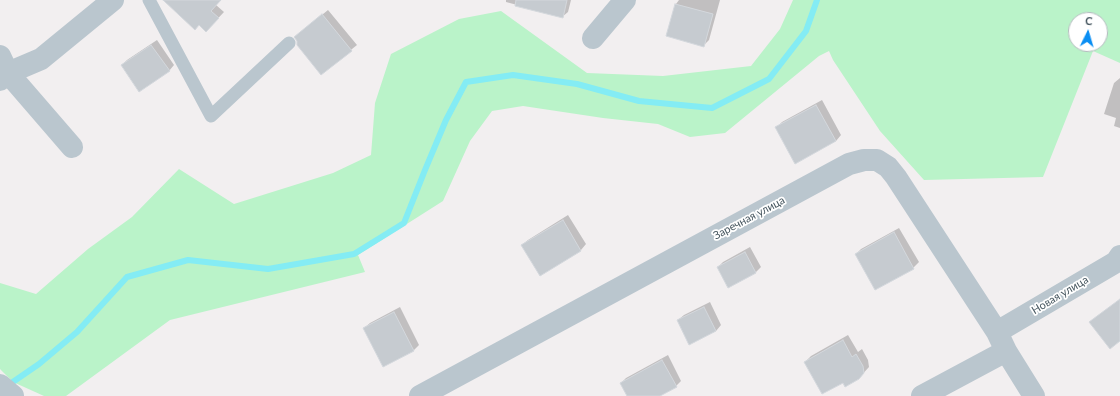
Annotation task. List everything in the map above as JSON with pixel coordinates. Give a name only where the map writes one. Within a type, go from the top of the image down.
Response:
[{"type":"street","points":[[72,147],[3,70],[41,59],[113,0]]},
{"type":"street","points":[[593,38],[625,0]]},
{"type":"street","name":"Заречная улица","points":[[420,396],[848,164],[864,160],[877,160],[888,167],[896,177],[1002,342],[1034,396]]},
{"type":"street","name":"Новая улица","points":[[922,396],[1116,262],[1120,256]]},
{"type":"street","points":[[0,385],[13,396]]},
{"type":"lane","points":[[149,0],[211,116],[289,43]]},
{"type":"green space","points":[[793,0],[1120,0],[1120,63],[1095,52],[1108,52],[1108,12],[1068,12],[1068,52],[1093,52],[1043,177],[924,180],[880,131],[833,60],[829,51],[819,56],[725,133],[690,137],[658,124],[603,118],[523,106],[492,111],[470,141],[443,201],[358,255],[365,272],[170,320],[66,396],[44,396],[13,382],[0,369],[0,283],[36,294],[88,249],[132,217],[179,169],[234,204],[333,173],[371,155],[375,103],[391,54],[459,19],[501,11],[587,73],[663,76],[751,66],[780,29]]},
{"type":"building","points":[[163,0],[221,0],[211,11],[219,18],[206,32],[199,25],[195,30]]},
{"type":"building","points":[[516,0],[567,0],[563,18],[515,6]]},
{"type":"building","points":[[675,4],[713,14],[704,47],[666,36]]},
{"type":"building","points":[[322,14],[352,51],[321,75],[297,45],[297,41],[294,37]]},
{"type":"building","points":[[151,45],[170,71],[139,92],[121,65]]},
{"type":"building","points":[[816,105],[836,141],[795,164],[775,127]]},
{"type":"building","points":[[563,220],[581,251],[540,276],[521,245]]},
{"type":"building","points":[[894,232],[914,269],[875,290],[855,254]]},
{"type":"building","points":[[745,252],[756,273],[728,288],[717,267]]},
{"type":"building","points":[[1120,299],[1120,341],[1110,349],[1089,322]]},
{"type":"building","points":[[704,307],[716,331],[689,345],[677,320]]},
{"type":"building","points":[[394,312],[414,351],[383,367],[363,328]]},
{"type":"building","points":[[843,340],[852,357],[856,354],[863,366],[864,373],[859,379],[845,387],[843,383],[822,394],[804,362]]},
{"type":"building","points":[[662,360],[677,387],[660,396],[627,396],[620,383]]},
{"type":"waterway","points":[[7,386],[39,364],[77,332],[127,277],[188,260],[268,269],[354,254],[404,223],[446,120],[466,82],[513,75],[577,84],[639,101],[712,108],[769,79],[806,31],[817,0]]}]
